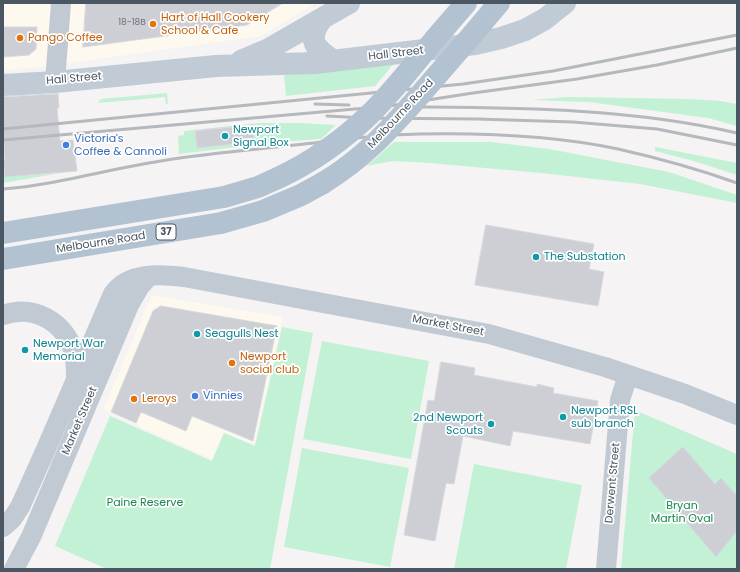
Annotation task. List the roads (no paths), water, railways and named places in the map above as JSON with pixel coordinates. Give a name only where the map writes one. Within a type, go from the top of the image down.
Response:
[{"type":"main road","name":"Melbourne Road","points":[[3,233],[224,197],[258,187],[278,178],[310,162],[356,127],[381,103],[466,3]]},
{"type":"main road","name":"Melbourne Road","points":[[3,259],[221,223],[263,211],[301,195],[323,183],[352,163],[380,139],[499,3]]},
{"type":"street","points":[[55,82],[61,3]]},
{"type":"street","name":"Hall Street","points":[[216,66],[244,60],[259,54],[349,3]]},
{"type":"street","name":"Hall Street","points":[[3,85],[55,82],[216,66],[303,64],[475,44],[501,38],[534,26],[566,3]]},
{"type":"street","points":[[321,20],[314,32],[314,44],[321,53],[334,61]]},
{"type":"street","name":"Market Street","points":[[3,527],[12,519],[20,507],[113,294],[118,287],[126,282],[149,276],[165,275],[184,277],[489,334],[605,367],[685,394],[737,415]]},
{"type":"street","name":"Market Street","points":[[14,569],[31,537],[129,305],[140,286],[149,276]]},
{"type":"street","points":[[3,315],[15,312],[27,312],[40,314],[53,321],[65,335],[71,347],[75,359],[76,380]]},
{"type":"street","name":"Derwent Street","points":[[606,569],[620,400],[628,375]]},
{"type":"railway","points":[[3,129],[463,84],[553,71],[737,35]]},
{"type":"railway","points":[[3,140],[389,106],[577,79],[657,65],[737,48]]},
{"type":"railway","points":[[315,104],[349,105]]},
{"type":"railway","points":[[413,107],[535,109],[616,114],[697,125],[737,133]]},
{"type":"railway","points":[[327,116],[573,122],[657,129],[737,145]]},
{"type":"railway","points":[[3,189],[43,184],[141,164],[207,154],[378,136],[419,134],[505,135],[591,144],[663,160],[737,183]]},
{"type":"place","name":"Hart of Hall Cookery School & Cafe","points":[[153,24]]},
{"type":"place","name":"Pango Coffee","points":[[20,38]]},
{"type":"place","name":"Newport Signal Box","points":[[225,136]]},
{"type":"place","name":"Victoria's Coffee & Cannoli","points":[[66,145]]},
{"type":"place","name":"The Substation","points":[[536,257]]},
{"type":"place","name":"Seagulls Nest","points":[[197,334]]},
{"type":"place","name":"Newport War Memorial","points":[[25,350]]},
{"type":"place","name":"Newport social club","points":[[232,363]]},
{"type":"place","name":"Vinnies","points":[[195,396]]},
{"type":"place","name":"Leroys","points":[[134,399]]},
{"type":"place","name":"Newport RSL sub branch","points":[[563,417]]},
{"type":"place","name":"2nd Newport Scouts","points":[[491,424]]},
{"type":"park label","name":"Paine Reserve","points":[[145,503]]},
{"type":"park label","name":"Bryan Martin Oval","points":[[682,512]]}]
